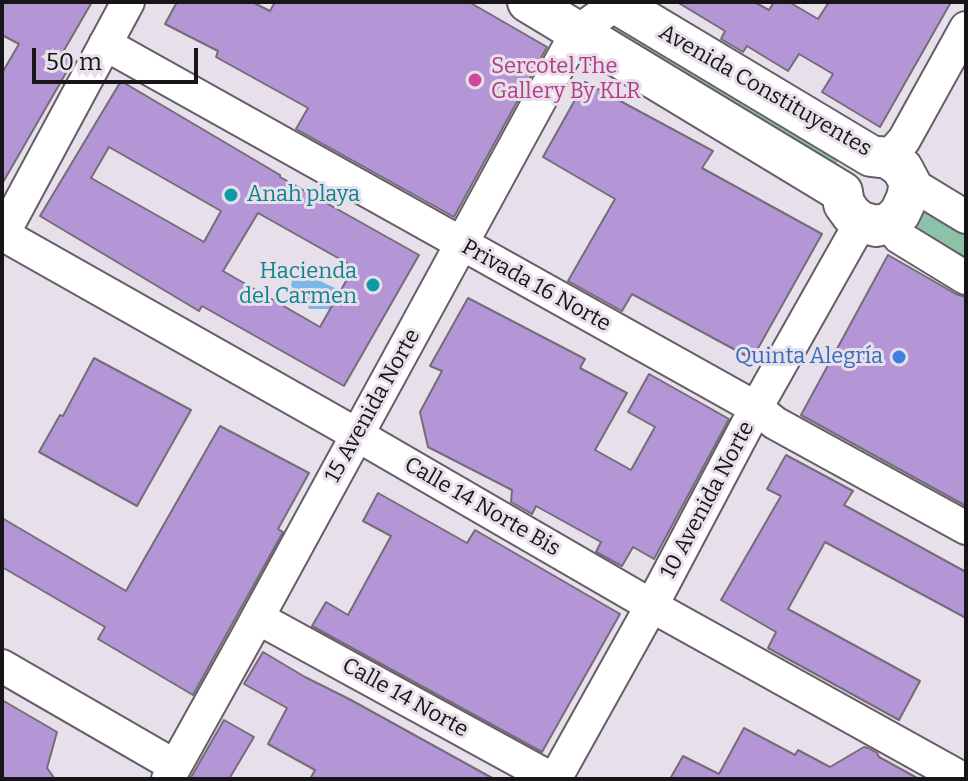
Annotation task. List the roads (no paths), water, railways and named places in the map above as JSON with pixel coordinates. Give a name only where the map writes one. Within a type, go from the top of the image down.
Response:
[{"type":"main road","name":"Avenida Constituyentes","points":[[528,2],[842,192],[844,204],[852,215],[875,222]]},
{"type":"main road","name":"Avenida Constituyentes","points":[[616,3],[899,171]]},
{"type":"main road","points":[[875,222],[900,213],[907,198],[899,171]]},
{"type":"street","points":[[2,235],[128,2]]},
{"type":"street","points":[[577,32],[616,3]]},
{"type":"street","points":[[899,171],[904,140],[966,28]]},
{"type":"street","name":"15 Avenida Norte","points":[[172,772],[577,32]]},
{"type":"street","name":"Privada 16 Norte","points":[[105,44],[966,528]]},
{"type":"street","name":"Avenida Constituyentes","points":[[899,171],[966,217]]},
{"type":"street","name":"Avenida Constituyentes","points":[[875,222],[966,278]]},
{"type":"street","name":"10 Avenida Norte","points":[[553,779],[652,605],[756,408],[875,222]]},
{"type":"street","name":"Calle 14 Norte Bis","points":[[2,235],[963,779]]},
{"type":"street","name":"Calle 14 Norte","points":[[258,618],[553,779]]},
{"type":"street","points":[[2,666],[172,772]]},
{"type":"water","points":[[307,271],[335,288],[339,294],[330,309],[309,309],[306,301],[295,292],[291,285],[293,278],[298,272]]},
{"type":"place","name":"Sercotel The Gallery By KLR","points":[[475,80]]},
{"type":"place","name":"Anah playa","points":[[231,195]]},
{"type":"place","name":"Hacienda del Carmen","points":[[373,285]]},
{"type":"place","name":"Quinta Alegría","points":[[899,357]]}]
